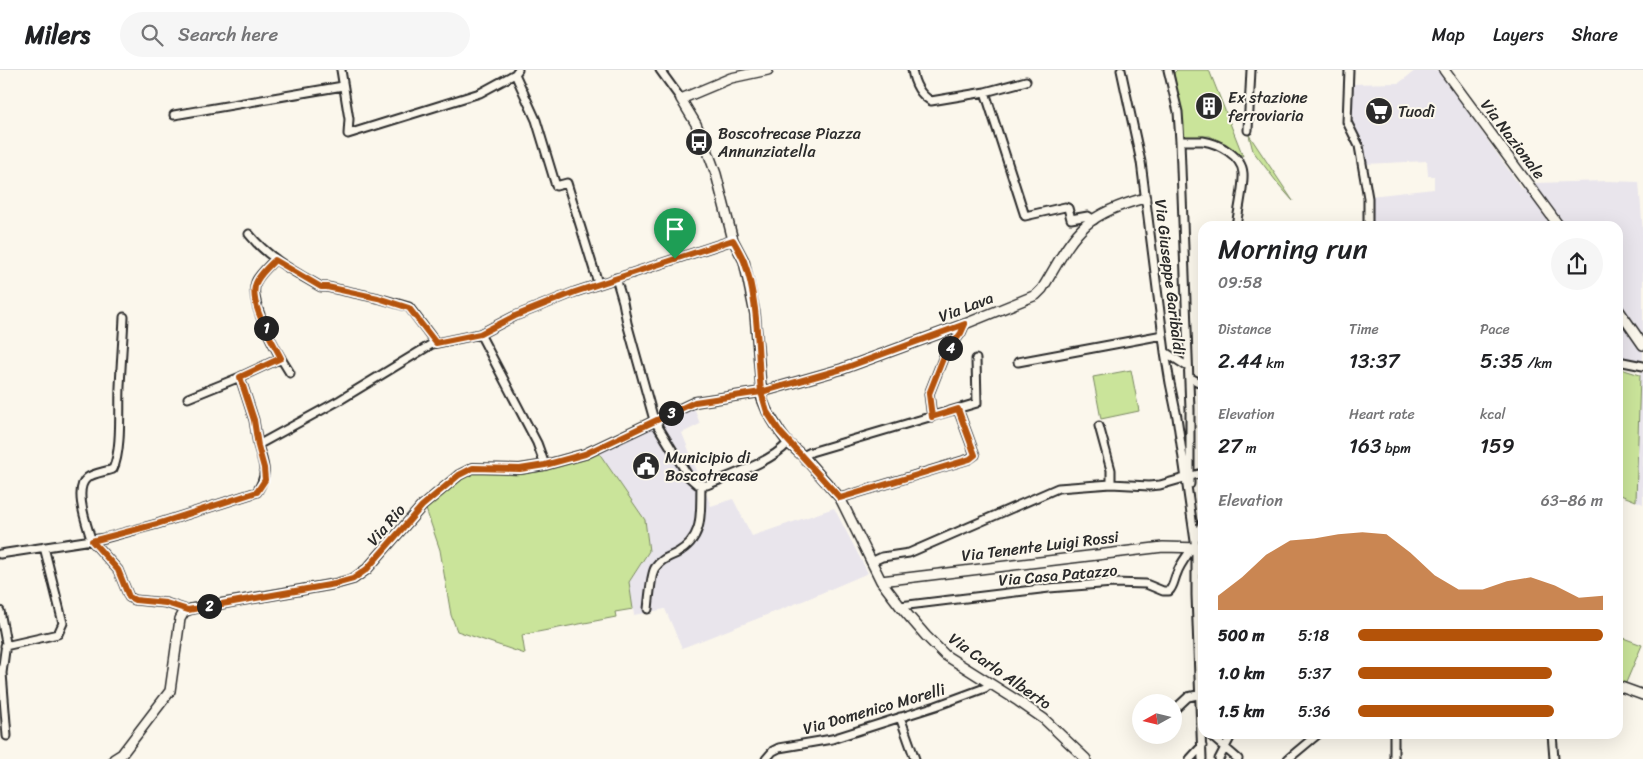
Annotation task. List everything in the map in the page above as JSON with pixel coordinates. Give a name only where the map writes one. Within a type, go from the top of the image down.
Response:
[{"type":"street","points":[[341,70],[349,119],[348,134],[480,93],[517,72],[536,120],[556,186],[567,183],[598,284]]},
{"type":"street","points":[[660,70],[681,99],[731,78],[768,70]]},
{"type":"street","points":[[912,70],[914,81],[924,97],[930,101],[985,92],[1026,81]]},
{"type":"street","name":"Via Giuseppe Garibaldi","points":[[1121,70],[1141,162],[1165,352],[1188,477]]},
{"type":"street","points":[[1168,70],[1178,112],[1180,141],[1189,377],[1188,477],[1196,546],[1198,635]]},
{"type":"street","points":[[1248,130],[1251,70]]},
{"type":"street","points":[[1349,70],[1347,122],[1358,146],[1368,198],[1368,221]]},
{"type":"street","name":"Via Nazionale","points":[[1444,70],[1555,221]]},
{"type":"street","points":[[174,115],[343,86]]},
{"type":"street","points":[[985,92],[1025,216],[1065,207],[1068,208],[1071,219],[1088,216],[1094,220]]},
{"type":"street","name":"Via Carlo Alberto","points":[[681,99],[696,124],[713,166],[733,240],[744,261],[755,314],[761,392],[767,412],[788,443],[840,498],[881,580],[900,606],[945,655],[1044,719],[1086,759]]},
{"type":"street","points":[[1180,141],[1214,144],[1231,154],[1241,164],[1244,173],[1237,221]]},
{"type":"street","name":"Via Lava","points":[[761,392],[842,369],[965,324],[1036,295],[1073,240],[1087,224],[1124,203],[1145,198]]},
{"type":"street","points":[[249,234],[275,260],[321,287],[378,298],[409,308],[436,343]]},
{"type":"street","points":[[258,446],[436,343],[480,334],[515,316],[598,284],[733,240]]},
{"type":"street","points":[[275,260],[257,280],[255,286],[256,305],[290,373]]},
{"type":"street","points":[[616,278],[654,420],[689,478],[697,484],[707,485],[769,457],[788,443]]},
{"type":"street","points":[[1623,316],[1643,345]]},
{"type":"street","points":[[124,317],[116,464],[113,469],[87,477],[81,486],[81,503],[92,540],[118,570],[129,597],[135,600],[166,603],[188,610]]},
{"type":"street","points":[[932,417],[929,394],[944,356],[961,333],[965,324]]},
{"type":"street","points":[[480,334],[537,443],[545,465]]},
{"type":"street","points":[[1018,362],[1163,335]]},
{"type":"street","points":[[1165,352],[1188,367]]},
{"type":"street","points":[[188,398],[281,358]]},
{"type":"street","points":[[802,456],[977,403],[976,359]]},
{"type":"street","points":[[1623,362],[1643,366]]},
{"type":"street","points":[[0,554],[92,540],[157,524],[257,492],[265,480],[264,468],[254,420],[240,377]]},
{"type":"street","points":[[1189,377],[1198,382]]},
{"type":"street","name":"Via Rio","points":[[188,610],[335,584],[353,579],[367,569],[422,506],[459,475],[473,468],[520,469],[545,465],[585,454],[695,402],[761,392]]},
{"type":"street","points":[[840,498],[970,459],[975,455],[958,409]]},
{"type":"street","points":[[1099,426],[1111,470],[1111,484]]},
{"type":"street","points":[[871,562],[882,557],[909,553],[1058,488],[1111,484],[1160,485],[1198,473]]},
{"type":"street","points":[[648,609],[654,569],[664,558],[682,549],[696,537],[700,519],[701,485]]},
{"type":"street","name":"Via Tenente Luigi Rossi","points":[[881,580],[1163,547],[1196,546]]},
{"type":"street","name":"Via Casa Patazzo","points":[[900,606],[1049,588],[1113,583],[1146,584],[1163,591],[1169,591],[1172,588],[1180,565],[1196,546]]},
{"type":"street","points":[[5,646],[58,634],[63,623],[44,547]]},
{"type":"street","points":[[114,759],[122,754],[170,691],[180,619],[184,612],[188,610]]},
{"type":"street","points":[[0,611],[5,646],[2,672],[7,736]]},
{"type":"street","name":"Via Domenico Morelli","points":[[766,759],[773,751],[779,748],[832,739],[968,695],[990,684]]},
{"type":"street","points":[[1623,688],[1643,696]]},
{"type":"street","points":[[1182,703],[1188,697],[1198,695]]},
{"type":"street","points":[[900,717],[915,759]]},
{"type":"street","points":[[1202,739],[1202,759]]},
{"type":"street","points":[[1215,739],[1238,759]]},
{"type":"street","points":[[1219,759],[1230,739]]},
{"type":"street","points":[[1288,759],[1312,739]]},
{"type":"street","points":[[1394,739],[1394,759]]},
{"type":"street","points":[[1552,739],[1554,759]]},
{"type":"street","points":[[1190,759],[1202,746]]},
{"type":"shaded area","points":[[1416,70],[1438,70],[1522,189],[1534,183],[1639,182],[1643,233],[1643,363],[1623,357],[1623,221],[1372,221],[1370,196],[1434,189],[1434,176],[1428,176],[1427,161],[1365,164],[1349,122],[1350,84],[1399,83]]},
{"type":"shaded area","points":[[1640,372],[1643,372],[1643,504],[1636,501]]},
{"type":"shaded area","points":[[694,407],[700,424],[682,433],[711,506],[733,499],[752,536],[834,508],[868,573],[682,648],[665,609],[634,615],[629,582],[649,551],[645,520],[599,453]]},
{"type":"green space","points":[[1177,70],[1209,70],[1243,156],[1210,136],[1184,137],[1174,73]]},
{"type":"green space","points":[[1249,135],[1293,201],[1253,151]]},
{"type":"green space","points":[[1131,370],[1139,411],[1101,419],[1093,377]]},
{"type":"green space","points":[[1623,370],[1640,375],[1636,501],[1623,496]]},
{"type":"green space","points":[[599,453],[645,520],[649,551],[629,582],[633,609],[615,612],[616,617],[522,635],[525,654],[457,631],[451,615],[440,550],[426,509],[470,473],[483,472],[516,475],[543,471]]},
{"type":"green space","points":[[1623,638],[1642,645],[1625,685],[1623,684]]},
{"type":"place","name":"Ex stazione ferroviaria","points":[[1209,106]]},
{"type":"place","name":"Tuodì","points":[[1379,111]]},
{"type":"place","name":"Boscotrecase Piazza Annunziatella","points":[[699,142]]},
{"type":"place","name":"Municipio di Boscotrecase","points":[[646,466]]},
{"type":"route","points":[[675,259],[575,292],[515,316],[480,334],[436,343],[409,308],[378,298],[321,287],[275,260],[257,280],[255,294],[256,305],[281,358],[240,377],[254,420],[265,480],[257,492],[157,524],[92,541],[118,570],[129,597],[135,600],[166,603],[188,610],[335,584],[353,579],[367,569],[422,506],[459,475],[473,468],[520,469],[545,465],[585,454],[695,402],[761,392],[767,412],[788,443],[802,456],[835,495],[840,498],[970,459],[975,455],[958,409],[932,417],[929,394],[944,356],[961,333],[965,324],[842,369],[761,392],[755,314],[744,261],[733,240],[675,259]]}]
